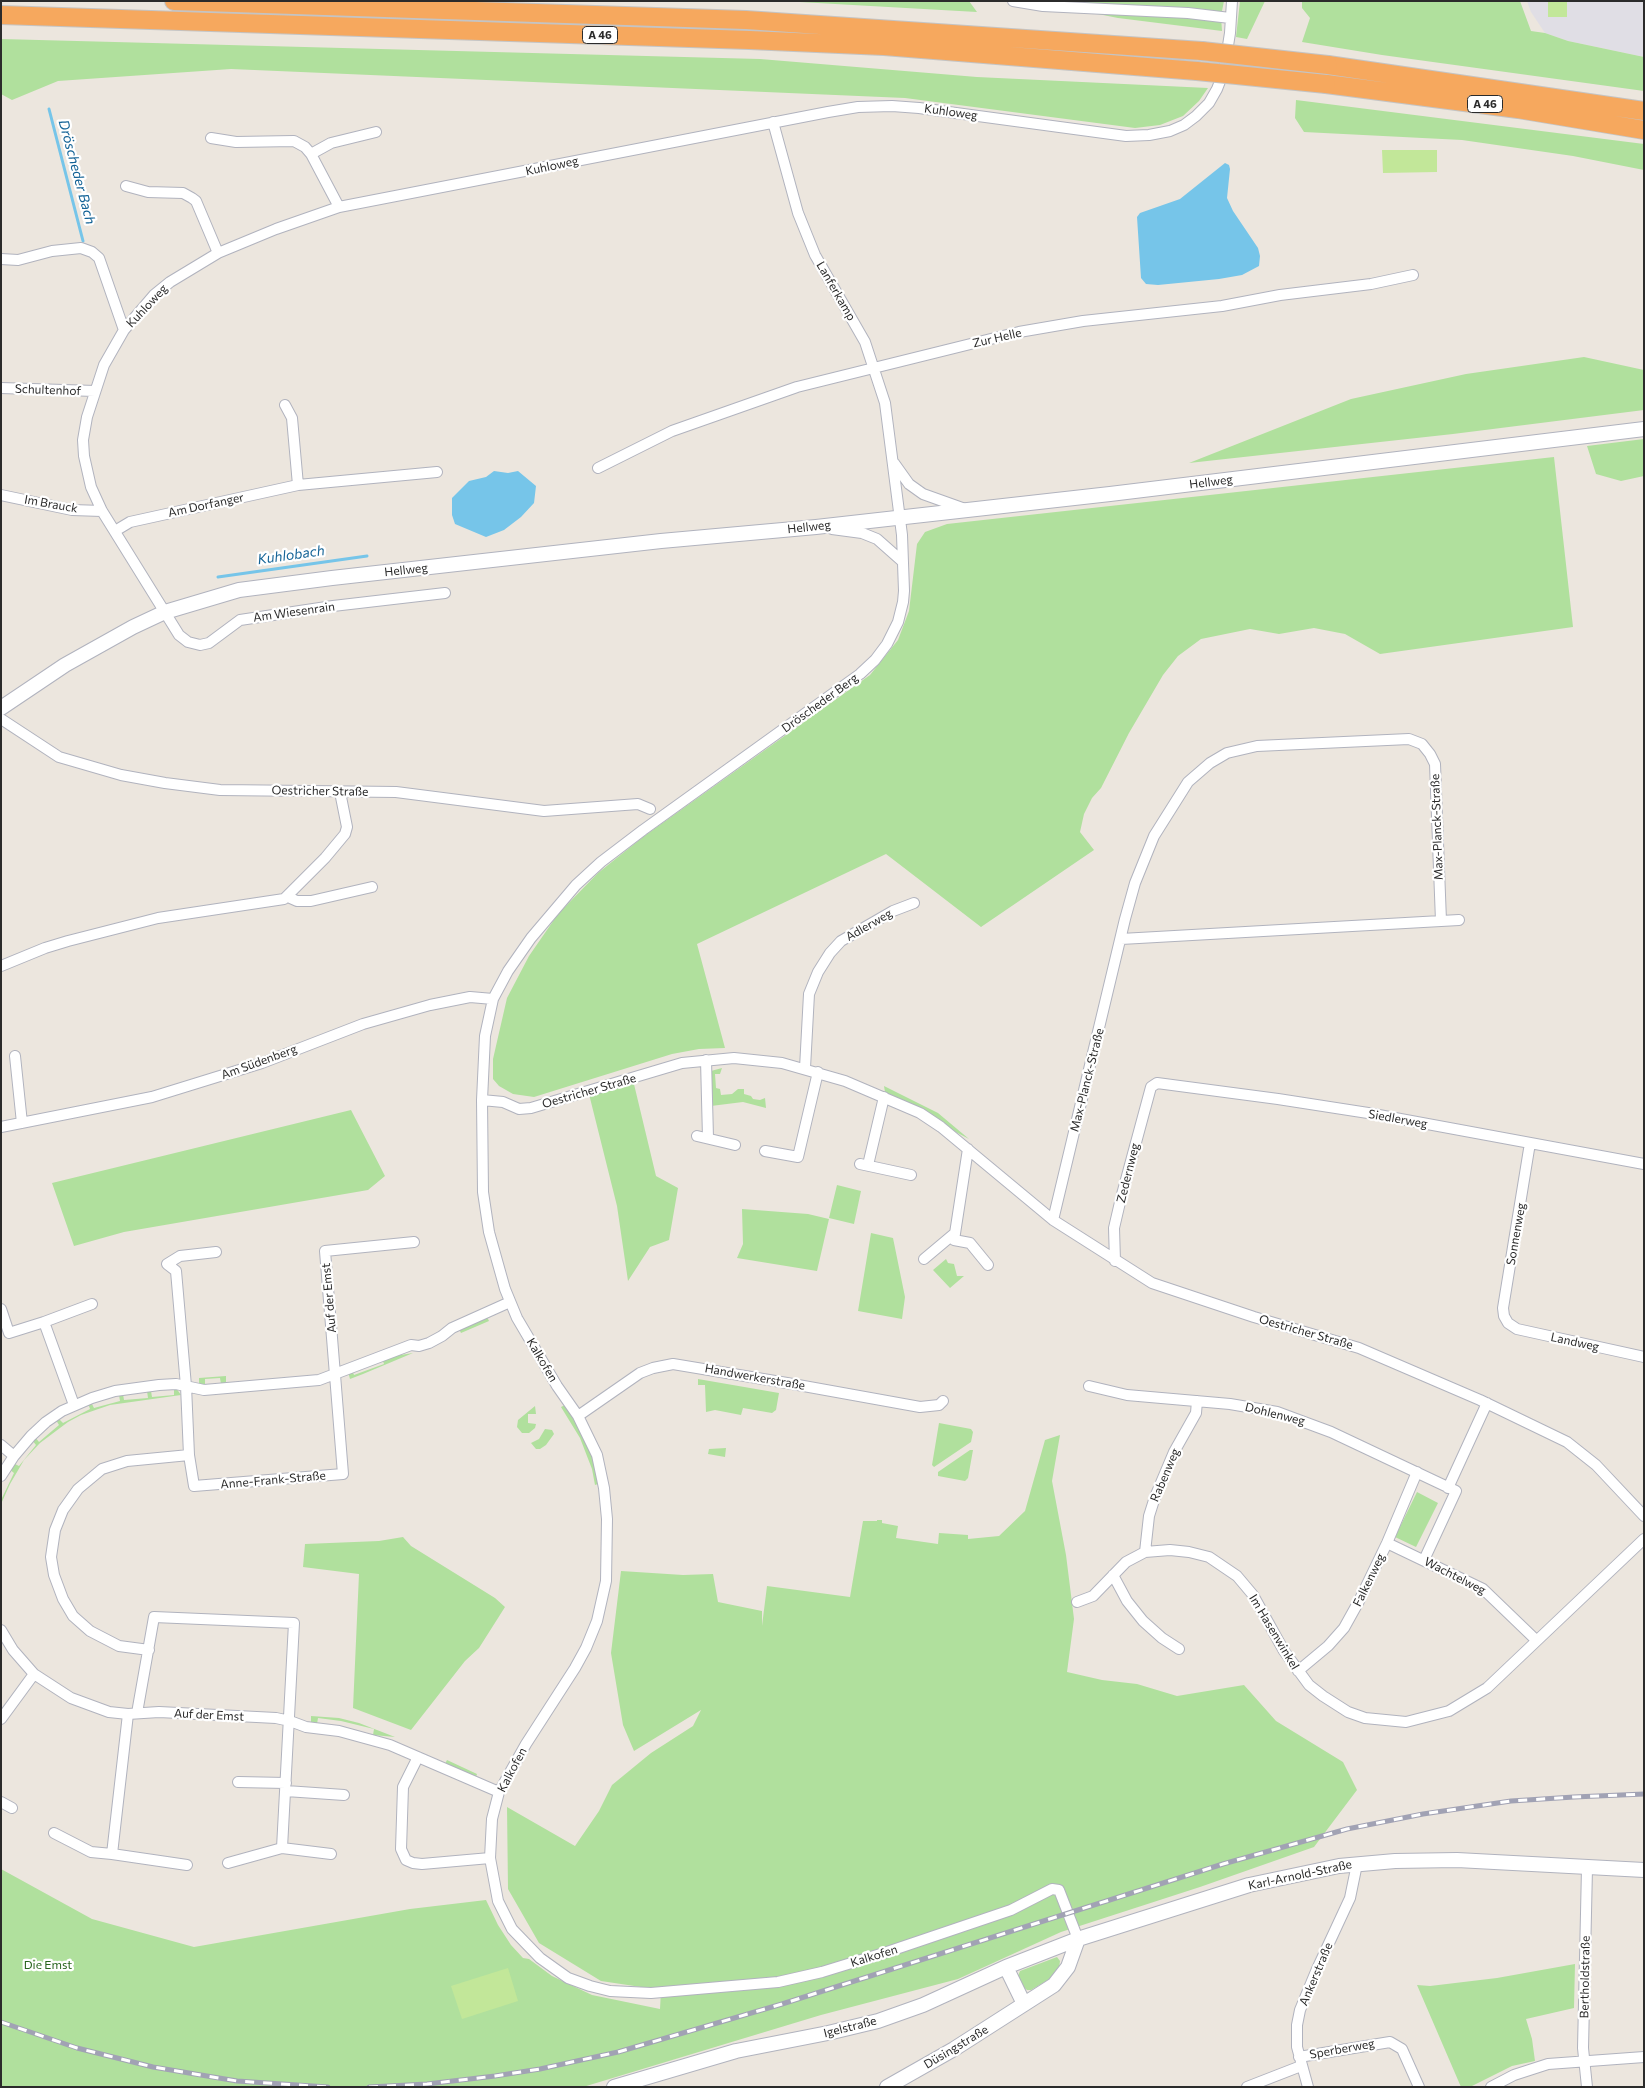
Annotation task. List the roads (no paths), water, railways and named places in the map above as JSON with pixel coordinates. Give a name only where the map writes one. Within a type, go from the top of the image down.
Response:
[{"type":"highway","name":"A 46","points":[[174,1],[746,20],[1202,51],[1328,65],[1644,111]]},
{"type":"highway","name":"A 46","points":[[1,14],[855,45],[1197,71],[1326,84],[1518,109],[1644,130]]},
{"type":"street","points":[[1013,1],[1043,6],[1188,13],[1230,18]]},
{"type":"street","name":"Kuhloweg","points":[[165,612],[102,511],[87,474],[82,440],[104,365],[124,330],[154,295],[170,282],[218,253],[276,229],[339,207],[858,107],[892,106],[919,108],[1126,136],[1149,135],[1170,131],[1184,125],[1196,116],[1209,102],[1217,89],[1224,71],[1230,33],[1232,1]]},
{"type":"street","name":"Lanferkamp","points":[[774,122],[798,213],[815,255],[865,342],[874,368],[885,403],[900,517]]},
{"type":"street","points":[[311,154],[331,143],[376,132]]},
{"type":"street","points":[[211,138],[236,142],[294,140],[311,154],[339,207]]},
{"type":"street","points":[[126,186],[148,192],[183,193],[192,198],[196,201],[218,253]]},
{"type":"street","points":[[1,259],[18,260],[36,254],[81,248],[92,252],[99,258],[124,330]]},
{"type":"street","name":"Zur Helle","points":[[598,468],[672,430],[797,387],[1019,332],[1084,321],[1222,306],[1372,284],[1413,275]]},
{"type":"street","name":"Schultenhof","points":[[1,388],[95,391]]},
{"type":"street","points":[[285,405],[292,418],[298,485]]},
{"type":"street","name":"Hellweg","points":[[1,708],[95,647],[165,612],[239,590],[652,542],[816,527],[1110,494],[1644,429]]},
{"type":"street","name":"Lanferkamp","points":[[893,462],[909,484],[923,494],[966,509]]},
{"type":"street","name":"Am Dorfanger","points":[[115,531],[130,522],[298,485],[437,472]]},
{"type":"street","name":"Im Brauck","points":[[1,495],[72,510],[102,511]]},
{"type":"street","name":"Dröscheder Berg","points":[[493,999],[508,971],[531,938],[576,885],[601,862],[676,806],[849,683],[875,660],[887,644],[898,622],[904,591],[904,562],[900,517]]},
{"type":"street","points":[[816,527],[862,533],[876,539],[904,562]]},
{"type":"street","name":"Am Wiesenrain","points":[[165,612],[179,635],[188,642],[200,645],[209,644],[240,620],[333,606],[445,593]]},
{"type":"street","name":"Oestricher Straße","points":[[1,720],[59,756],[121,775],[165,783],[220,790],[396,792],[544,812],[638,804],[650,809]]},
{"type":"street","name":"Max-Planck-Straße","points":[[1053,1220],[1121,939],[1142,861],[1154,836],[1188,782],[1210,763],[1234,750],[1258,746],[1409,739],[1422,744],[1435,764],[1441,921]]},
{"type":"street","points":[[1,966],[45,948],[97,932],[158,918],[275,902],[288,897],[345,834],[347,828],[340,792]]},
{"type":"street","points":[[288,897],[297,901],[311,901],[372,887]]},
{"type":"street","name":"Adlerweg","points":[[804,1068],[809,994],[818,972],[830,953],[841,941],[893,911],[914,903]]},
{"type":"street","points":[[1121,939],[1460,920]]},
{"type":"street","name":"Am Südenberg","points":[[1,1127],[152,1097],[195,1085],[262,1063],[345,1030],[430,1005],[470,997],[493,999]]},
{"type":"street","points":[[482,1100],[485,1036],[493,999]]},
{"type":"street","points":[[15,1056],[22,1123]]},
{"type":"street","name":"Oestricher Straße","points":[[482,1100],[503,1102],[519,1109],[531,1108],[682,1064],[734,1058],[782,1063],[845,1081],[920,1113],[941,1127],[1053,1220],[1115,1261],[1158,1286],[1359,1348],[1488,1403],[1567,1442],[1596,1465],[1644,1516]]},
{"type":"street","points":[[706,1060],[702,1137],[735,1145]]},
{"type":"street","points":[[766,1151],[798,1157],[818,1072]]},
{"type":"street","name":"Siedlerweg","points":[[1151,1087],[1157,1084],[1278,1099],[1394,1118],[1644,1164]]},
{"type":"street","name":"Zedernweg","points":[[1115,1261],[1114,1228],[1151,1087]]},
{"type":"street","points":[[884,1097],[864,1164],[911,1175]]},
{"type":"street","name":"Kalkofen","points":[[482,1100],[483,1192],[486,1219],[499,1271],[510,1302],[531,1343],[578,1416],[597,1455],[604,1488],[607,1519],[606,1581],[596,1621],[586,1648],[526,1744],[499,1792],[492,1819],[490,1858],[498,1901],[512,1929],[540,1958],[568,1978],[590,1986],[630,1993],[651,1993],[778,1982],[822,1972],[1010,1910],[1052,1889],[1059,1890],[1078,1939]]},
{"type":"street","name":"Sonnenweg","points":[[1508,1323],[1504,1316],[1503,1308],[1530,1143]]},
{"type":"street","points":[[968,1149],[954,1240],[970,1243],[988,1266]]},
{"type":"street","points":[[924,1259],[955,1233]]},
{"type":"street","name":"Auf der Emst","points":[[335,1374],[324,1251],[414,1242]]},
{"type":"street","points":[[186,1386],[176,1271],[167,1264],[180,1256],[216,1252]]},
{"type":"street","points":[[1,1476],[14,1456],[31,1436],[46,1422],[74,1405],[115,1391],[159,1385],[186,1386],[204,1390],[319,1380],[411,1344],[420,1346],[429,1343],[452,1328],[510,1302]]},
{"type":"street","points":[[1,1309],[9,1333],[92,1304]]},
{"type":"street","points":[[44,1322],[74,1405]]},
{"type":"street","name":"Landweg","points":[[1508,1323],[1517,1329],[1644,1357]]},
{"type":"street","name":"Handwerkerstraße","points":[[578,1416],[640,1373],[673,1364],[777,1381],[920,1408],[939,1405],[943,1401]]},
{"type":"street","name":"Anne-Frank-Straße","points":[[186,1386],[189,1455],[194,1486],[343,1474],[335,1374]]},
{"type":"street","name":"Dohlenweg","points":[[1089,1386],[1127,1395],[1253,1407],[1304,1421],[1448,1488]]},
{"type":"street","name":"Rabenweg","points":[[1145,1552],[1149,1516],[1154,1497],[1174,1452],[1196,1414],[1197,1401]]},
{"type":"street","points":[[1424,1560],[1456,1491],[1448,1488],[1488,1403]]},
{"type":"street","points":[[1,1445],[14,1456]]},
{"type":"street","points":[[149,1650],[119,1646],[90,1631],[74,1616],[63,1599],[54,1575],[51,1557],[55,1530],[63,1510],[78,1489],[102,1469],[127,1461],[189,1455]]},
{"type":"street","name":"Falkenweg","points":[[1298,1672],[1328,1646],[1344,1628],[1387,1543],[1417,1472]]},
{"type":"street","name":"Im Hasenwinkel","points":[[1077,1602],[1093,1596],[1126,1562],[1145,1552],[1170,1550],[1209,1557],[1231,1571],[1253,1595],[1298,1672],[1323,1696],[1348,1712],[1365,1718],[1406,1722],[1448,1711],[1487,1688],[1644,1539]]},
{"type":"street","name":"Wachtelweg","points":[[1387,1543],[1483,1589],[1536,1640]]},
{"type":"street","points":[[1113,1575],[1127,1601],[1139,1616],[1162,1638],[1179,1649]]},
{"type":"street","points":[[112,1854],[133,1714],[149,1650],[154,1617],[294,1623],[282,1848]]},
{"type":"street","name":"Auf der Emst","points":[[1,1630],[13,1650],[34,1674],[71,1698],[109,1712],[133,1714],[159,1712],[276,1718],[306,1727],[339,1732],[390,1745],[499,1792]]},
{"type":"street","points":[[1,1719],[34,1674]]},
{"type":"street","points":[[418,1758],[403,1787],[401,1849],[406,1860],[413,1864],[422,1864],[490,1858]]},
{"type":"street","points":[[238,1782],[344,1794]]},
{"type":"street","points":[[1,1802],[12,1808]]},
{"type":"street","points":[[54,1833],[91,1852],[187,1865]]},
{"type":"street","points":[[228,1863],[282,1848],[331,1854]]},
{"type":"street","name":"Karl-Arnold-Straße","points":[[1078,1939],[1249,1885],[1339,1866],[1395,1861],[1457,1860],[1644,1870]]},
{"type":"street","name":"Ankerstraße","points":[[1308,2087],[1300,2062],[1297,2026],[1300,2010],[1312,1978],[1350,1898],[1357,1864]]},
{"type":"street","name":"Bertholdstraße","points":[[1587,1868],[1584,2062],[1587,2087]]},
{"type":"street","name":"Igelstraße","points":[[614,2087],[736,2051],[878,2021],[923,2005],[1006,1967],[1078,1939]]},
{"type":"street","name":"Düsingstraße","points":[[887,2087],[902,2083],[1054,1984],[1068,1967],[1078,1939]]},
{"type":"street","points":[[1006,1967],[1024,2004]]},
{"type":"street","name":"Sperberweg","points":[[1247,2087],[1300,2062],[1390,2042],[1402,2049],[1419,2087]]},
{"type":"street","points":[[1491,2087],[1514,2075],[1548,2064],[1644,2057]]},
{"type":"water","points":[[1225,163],[1229,165],[1230,169],[1227,198],[1233,211],[1258,248],[1260,256],[1259,266],[1242,275],[1219,279],[1158,285],[1146,284],[1141,278],[1137,217],[1140,213],[1180,199]]},
{"type":"water","points":[[494,471],[508,473],[518,471],[536,486],[534,503],[521,517],[504,530],[486,537],[455,524],[452,515],[452,498],[469,481],[486,477]]},
{"type":"waterway","name":"Dröscheder Bach","points":[[49,109],[83,241]]},
{"type":"waterway","name":"Kuhlobach","points":[[218,577],[367,556]]},
{"type":"railway","points":[[369,2087],[427,2084],[495,2076],[540,2069],[618,2052],[782,2004],[1223,1864],[1347,1829],[1423,1814],[1511,1801],[1644,1794]]},
{"type":"railway","points":[[1,2022],[77,2048],[153,2067],[237,2081],[328,2087]]},
{"type":"park label","name":"Die Emst","points":[[48,1965]]}]
